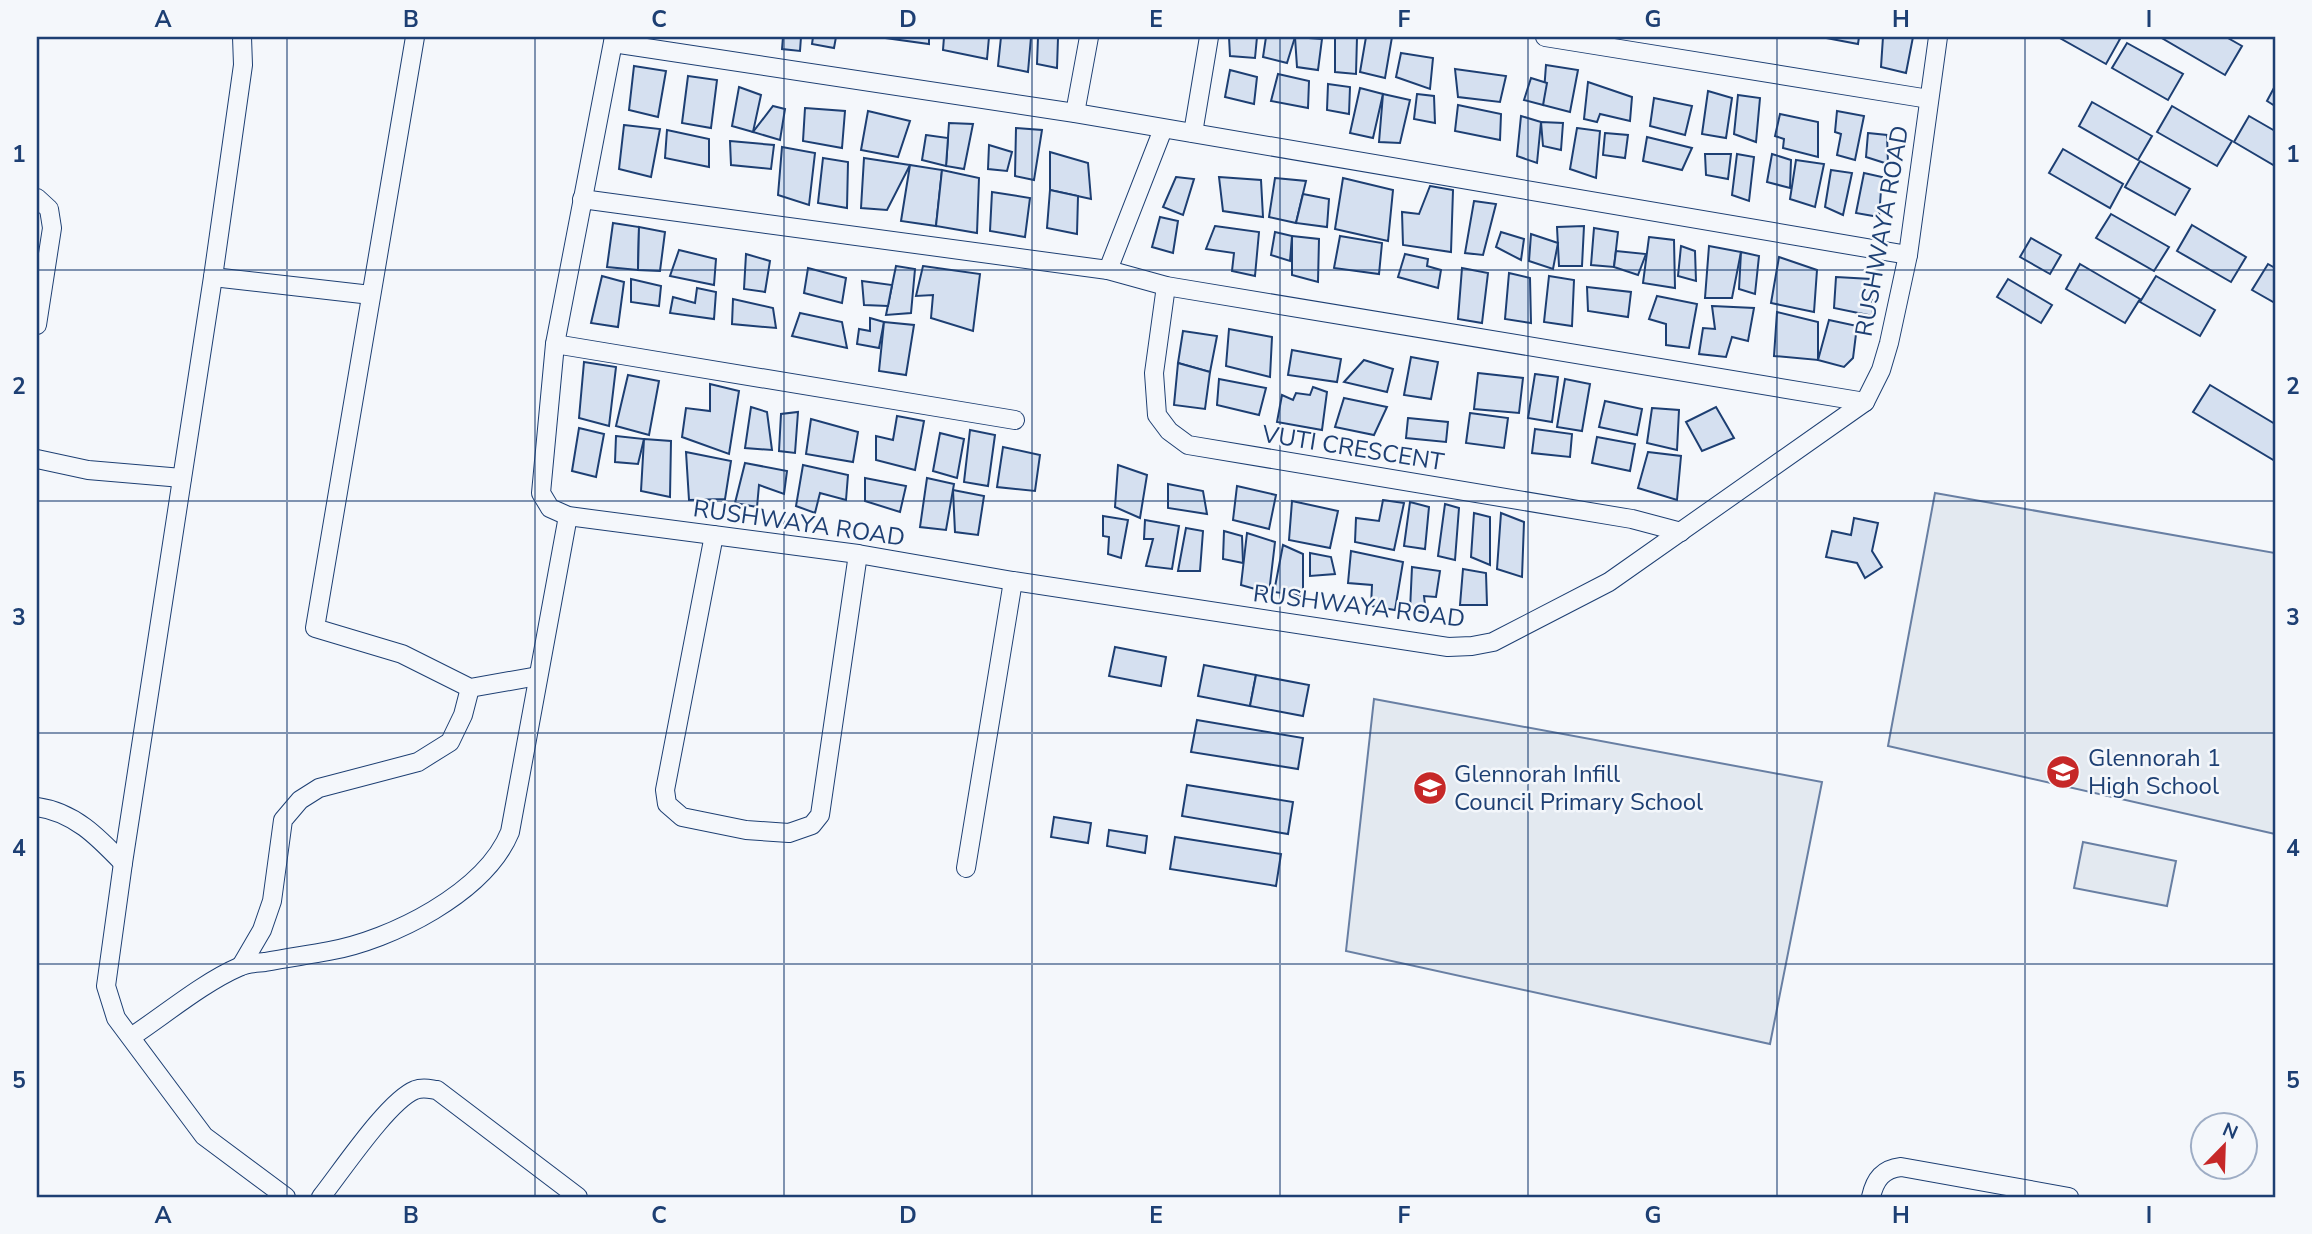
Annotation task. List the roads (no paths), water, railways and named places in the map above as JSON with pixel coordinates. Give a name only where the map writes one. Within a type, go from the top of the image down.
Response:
[{"type":"street","points":[[242,37],[243,65],[214,277],[122,863],[106,986],[116,1018],[204,1136],[286,1197]]},
{"type":"street","points":[[415,37],[314,628],[402,654],[470,688],[538,676]]},
{"type":"street","points":[[1075,113],[1089,37]]},
{"type":"street","points":[[1193,133],[1209,37]]},
{"type":"street","points":[[1545,37],[1929,99]]},
{"type":"street","name":"RUSHWAYA ROAD","points":[[568,516],[858,554],[1013,581],[1448,647],[1493,642],[1609,582],[1866,402],[1881,370],[1889,344],[1908,255],[1938,37]]},
{"type":"street","points":[[131,1037],[241,966],[331,951],[372,941],[432,912],[486,870],[503,849],[510,832],[568,516],[550,508],[541,493],[543,454],[555,344],[614,40],[1075,113],[1908,255]]},
{"type":"street","points":[[1108,270],[1163,129]]},
{"type":"street","points":[[37,198],[49,208],[52,228],[37,325]]},
{"type":"street","points":[[582,199],[1108,270],[1166,286],[1866,402]]},
{"type":"street","points":[[214,277],[371,295]]},
{"type":"street","name":"VUTI CRESCENT","points":[[1166,286],[1154,373],[1157,415],[1169,431],[1188,445],[1632,519],[1681,533]]},
{"type":"street","points":[[555,344],[1015,420]]},
{"type":"street","points":[[37,459],[88,470],[182,478]]},
{"type":"street","points":[[715,535],[664,790],[667,804],[682,817],[746,830],[789,833],[812,825],[820,815],[858,554]]},
{"type":"street","points":[[966,868],[1013,581]]},
{"type":"street","points":[[241,966],[262,930],[272,901],[283,820],[300,800],[319,788],[418,762],[450,742],[463,715],[470,688]]},
{"type":"street","points":[[37,807],[68,816],[87,828],[122,863]]},
{"type":"street","points":[[321,1197],[386,1114],[406,1095],[417,1089],[427,1088],[437,1090],[578,1197]]},
{"type":"street","points":[[1871,1197],[1880,1177],[1889,1168],[1901,1167],[2069,1197]]},
{"type":"place","name":"Glennorah 1 High School","points":[[2063,772]]},
{"type":"place","name":"Glennorah Infill Council Primary School","points":[[1430,788]]}]
